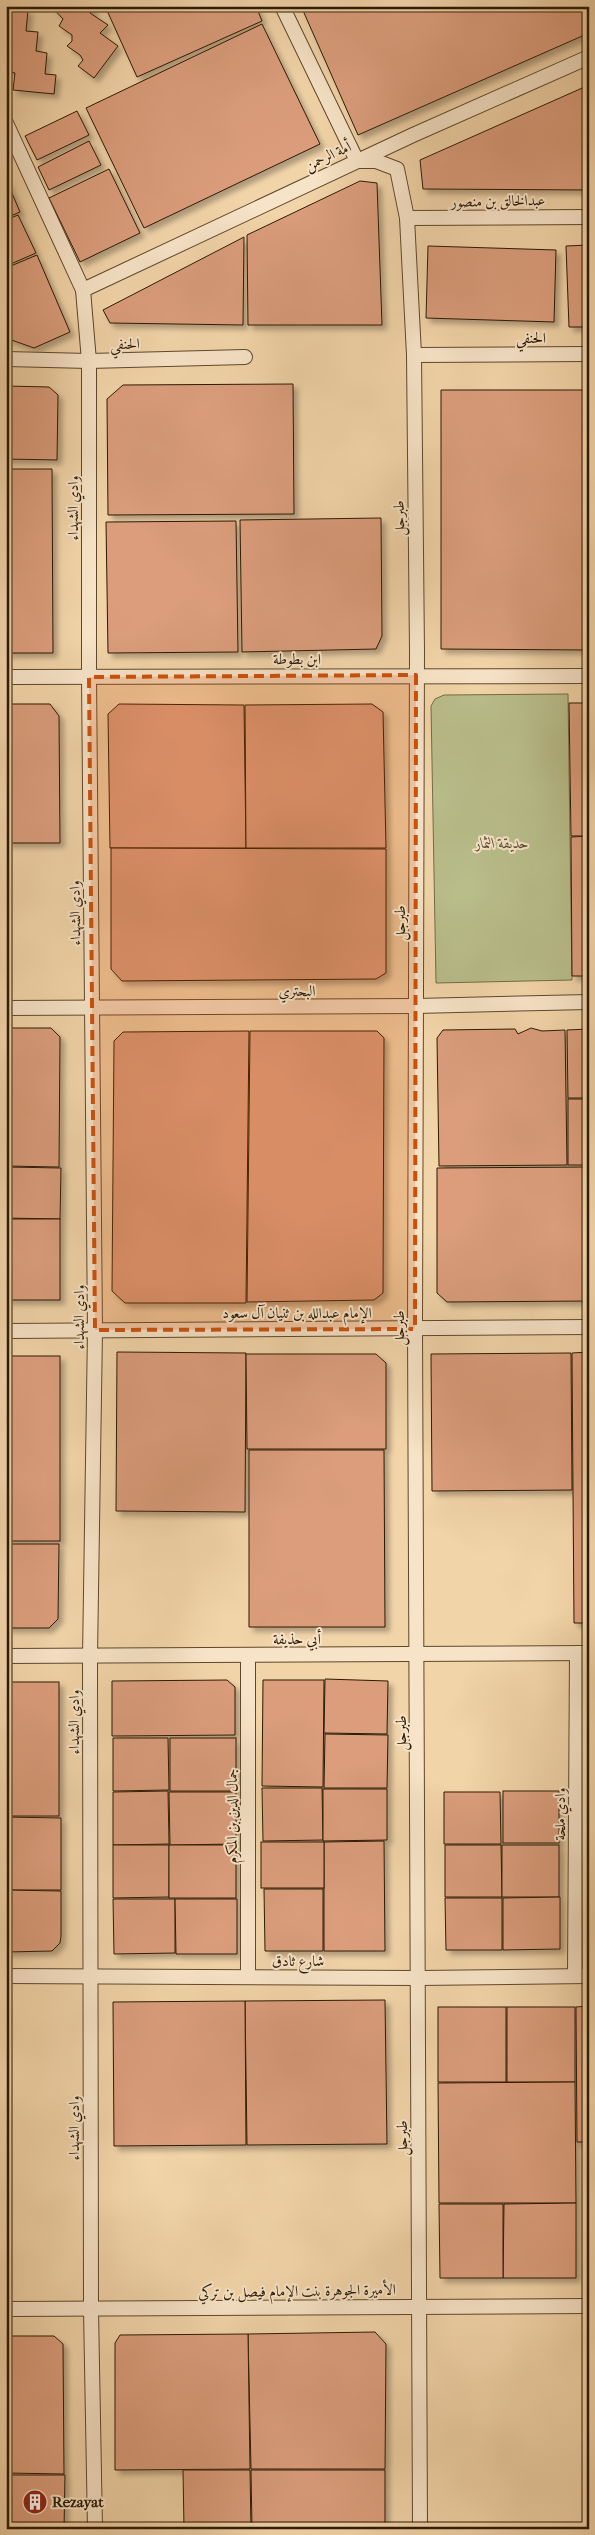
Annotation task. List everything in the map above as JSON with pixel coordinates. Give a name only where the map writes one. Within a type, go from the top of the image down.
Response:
[{"type":"street","points":[[282,6],[357,161]]},
{"type":"street","name":"أمة الرحمن","points":[[83,290],[357,161],[589,57]]},
{"type":"street","name":"وادي الشهداء","points":[[6,123],[83,290],[89,361],[89,678],[95,1330],[90,1657],[90,1976],[91,2310],[95,2529]]},
{"type":"street","name":"طبرجل","points":[[357,161],[376,161],[397,169],[407,218],[414,355],[416,675],[415,1329],[418,1654],[420,2529]]},
{"type":"street","name":"عبدالخالق بن منصور","points":[[407,218],[589,217]]},
{"type":"street","name":"الحنفي","points":[[414,355],[589,354]]},
{"type":"street","name":"الحنفي","points":[[6,359],[89,361],[245,357]]},
{"type":"street","name":"ابن بطوطة","points":[[6,677],[589,676]]},
{"type":"street","name":"البحتري","points":[[6,1008],[416,1006],[589,1002]]},
{"type":"street","name":"الإمام عبدالله بن ثنيان آل سعود","points":[[6,1330],[589,1327]]},
{"type":"street","name":"أبي حذيفة","points":[[6,1656],[583,1653]]},
{"type":"street","name":"وادي ملحة","points":[[582,1976],[583,1653]]},
{"type":"street","name":"جمال الدين بن المكرم","points":[[248,1656],[248,1977]]},
{"type":"street","name":"شارع ثادق","points":[[6,1976],[418,1978],[582,1976]]},
{"type":"street","name":"الأميرة الجوهرة بنت الإمام فيصل بن تركي","points":[[6,2309],[589,2306]]},
{"type":"highlighted area","points":[[416,675],[415,1329],[95,1330],[89,677]]},
{"type":"green space","name":"حديقة الثمار","points":[[568,694],[572,980],[436,983],[431,706],[435,699],[444,695]]},
{"type":"building","points":[[6,6],[17,6],[16,9],[28,10],[26,31],[38,32],[36,51],[47,53],[45,74],[56,75],[54,94],[13,90],[15,73],[6,71]]},
{"type":"building","points":[[51,6],[96,6],[90,13],[108,25],[100,33],[118,46],[94,78],[78,66],[83,60],[80,55],[67,46],[72,41],[72,35],[59,26],[63,19]]},
{"type":"building","points":[[105,6],[256,6],[262,21],[137,77]]},
{"type":"building","points":[[301,6],[589,6],[589,33],[358,135]]},
{"type":"building","points":[[262,24],[320,144],[144,228],[86,108]]},
{"type":"building","points":[[589,85],[589,190],[423,189],[420,160]]},
{"type":"building","points":[[77,111],[89,135],[37,160],[25,136]]},
{"type":"building","points":[[89,141],[101,165],[49,190],[38,167]]},
{"type":"building","points":[[109,169],[140,233],[80,262],[49,198]]},
{"type":"building","points":[[6,179],[20,212],[6,218]]},
{"type":"building","points":[[360,181],[377,183],[382,325],[248,325],[247,235]]},
{"type":"building","points":[[18,215],[36,253],[6,266],[6,220]]},
{"type":"building","points":[[244,237],[243,325],[110,323],[103,310]]},
{"type":"building","points":[[589,245],[589,327],[569,327],[566,246]]},
{"type":"building","points":[[428,246],[556,250],[554,322],[426,318]]},
{"type":"building","points":[[37,255],[70,332],[34,348],[6,338],[6,268]]},
{"type":"building","points":[[293,384],[294,514],[108,515],[107,399],[123,385]]},
{"type":"building","points":[[6,386],[49,387],[58,395],[57,460],[6,459]]},
{"type":"building","points":[[441,390],[589,390],[589,650],[441,649]]},
{"type":"building","points":[[6,469],[52,469],[53,653],[6,653]]},
{"type":"building","points":[[381,518],[382,636],[376,649],[242,652],[240,520]]},
{"type":"building","points":[[236,521],[238,652],[108,653],[106,522]]},
{"type":"building","points":[[569,703],[589,703],[589,836],[571,836]]},
{"type":"building","points":[[6,704],[50,704],[59,716],[60,843],[6,843]]},
{"type":"building","points":[[119,704],[244,705],[246,848],[110,848],[108,714]]},
{"type":"building","points":[[372,704],[383,712],[386,848],[246,848],[245,705]]},
{"type":"building","points":[[589,836],[589,976],[572,976],[571,837]]},
{"type":"building","points":[[111,848],[386,849],[386,973],[376,979],[122,981],[111,969]]},
{"type":"building","points":[[6,1028],[51,1028],[60,1037],[59,1167],[6,1166]]},
{"type":"building","points":[[531,1028],[542,1031],[565,1030],[567,1165],[439,1166],[437,1038],[443,1030],[515,1029],[518,1034]]},
{"type":"building","points":[[589,1029],[589,1098],[568,1098],[567,1030]]},
{"type":"building","points":[[249,1031],[246,1303],[125,1303],[112,1291],[114,1041],[123,1032]]},
{"type":"building","points":[[250,1031],[377,1031],[384,1038],[383,1293],[374,1300],[247,1302]]},
{"type":"building","points":[[568,1099],[589,1099],[589,1165],[568,1165]]},
{"type":"building","points":[[6,1167],[61,1168],[60,1219],[6,1218]]},
{"type":"building","points":[[589,1167],[589,1301],[447,1302],[437,1293],[437,1168]]},
{"type":"building","points":[[6,1219],[60,1219],[60,1300],[6,1300]]},
{"type":"building","points":[[117,1352],[246,1353],[245,1512],[116,1511]]},
{"type":"building","points":[[589,1352],[589,1623],[574,1623],[572,1353]]},
{"type":"building","points":[[571,1353],[572,1490],[432,1491],[431,1354]]},
{"type":"building","points":[[246,1354],[376,1354],[386,1363],[386,1449],[247,1449]]},
{"type":"building","points":[[6,1356],[60,1356],[60,1541],[6,1541]]},
{"type":"building","points":[[249,1450],[384,1450],[385,1627],[249,1627]]},
{"type":"building","points":[[6,1544],[59,1544],[58,1619],[49,1628],[6,1628]]},
{"type":"building","points":[[325,1679],[388,1681],[387,1734],[324,1733]]},
{"type":"building","points":[[227,1680],[235,1687],[235,1735],[112,1736],[112,1681]]},
{"type":"building","points":[[263,1680],[324,1680],[323,1787],[262,1786]]},
{"type":"building","points":[[6,1682],[59,1682],[59,1816],[6,1816]]},
{"type":"building","points":[[587,1683],[589,1683],[589,1747],[587,1747]]},
{"type":"building","points":[[325,1734],[388,1735],[387,1788],[324,1788]]},
{"type":"building","points":[[113,1738],[168,1738],[169,1790],[113,1791]]},
{"type":"building","points":[[170,1738],[236,1738],[236,1791],[170,1791]]},
{"type":"building","points":[[586,1749],[589,1749],[589,1814],[587,1814]]},
{"type":"building","points":[[262,1788],[322,1788],[323,1840],[263,1841]]},
{"type":"building","points":[[323,1789],[387,1789],[387,1840],[323,1841]]},
{"type":"building","points":[[168,1791],[169,1844],[113,1845],[113,1792]]},
{"type":"building","points":[[503,1791],[559,1791],[559,1843],[503,1843]]},
{"type":"building","points":[[169,1792],[236,1792],[236,1844],[170,1845]]},
{"type":"building","points":[[444,1792],[500,1792],[501,1844],[444,1844]]},
{"type":"building","points":[[587,1814],[589,1814],[589,1949],[588,1949]]},
{"type":"building","points":[[6,1817],[61,1818],[61,1890],[6,1890]]},
{"type":"building","points":[[384,1841],[385,1951],[324,1951],[324,1842]]},
{"type":"building","points":[[261,1842],[324,1842],[324,1888],[261,1888]]},
{"type":"building","points":[[113,1845],[169,1845],[169,1897],[113,1898]]},
{"type":"building","points":[[169,1845],[236,1845],[236,1898],[169,1898]]},
{"type":"building","points":[[445,1845],[501,1845],[502,1897],[445,1897]]},
{"type":"building","points":[[502,1845],[559,1845],[559,1897],[502,1897]]},
{"type":"building","points":[[264,1889],[323,1889],[323,1951],[265,1951]]},
{"type":"building","points":[[6,1890],[61,1891],[60,1943],[52,1951],[6,1952]]},
{"type":"building","points":[[560,1897],[560,1949],[503,1950],[503,1898]]},
{"type":"building","points":[[445,1898],[502,1898],[502,1950],[446,1950]]},
{"type":"building","points":[[113,1899],[175,1899],[175,1953],[114,1954]]},
{"type":"building","points":[[175,1899],[237,1899],[237,1954],[176,1954]]},
{"type":"building","points":[[385,2000],[387,2144],[247,2145],[245,2001]]},
{"type":"building","points":[[245,2001],[246,2145],[114,2146],[113,2002]]},
{"type":"building","points":[[589,2006],[589,2142],[577,2142],[576,2007]]},
{"type":"building","points":[[438,2007],[506,2007],[506,2082],[438,2082]]},
{"type":"building","points":[[507,2007],[575,2007],[575,2082],[507,2082]]},
{"type":"building","points":[[575,2082],[576,2203],[439,2203],[438,2083]]},
{"type":"building","points":[[576,2203],[576,2278],[503,2278],[504,2204]]},
{"type":"building","points":[[439,2204],[503,2204],[503,2278],[440,2278]]},
{"type":"building","points":[[375,2332],[386,2344],[385,2469],[251,2469],[248,2334]]},
{"type":"building","points":[[248,2334],[250,2469],[115,2470],[115,2343],[120,2335]]},
{"type":"building","points":[[6,2336],[54,2336],[63,2344],[64,2474],[6,2473]]},
{"type":"building","points":[[183,2470],[250,2470],[251,2529],[184,2529]]},
{"type":"building","points":[[251,2470],[385,2470],[385,2529],[252,2529]]},
{"type":"building","name":"Rezayat","points":[[6,2475],[65,2475],[64,2529],[6,2529]]},
{"type":"place","name":"Rezayat","points":[[35,2502]]}]
